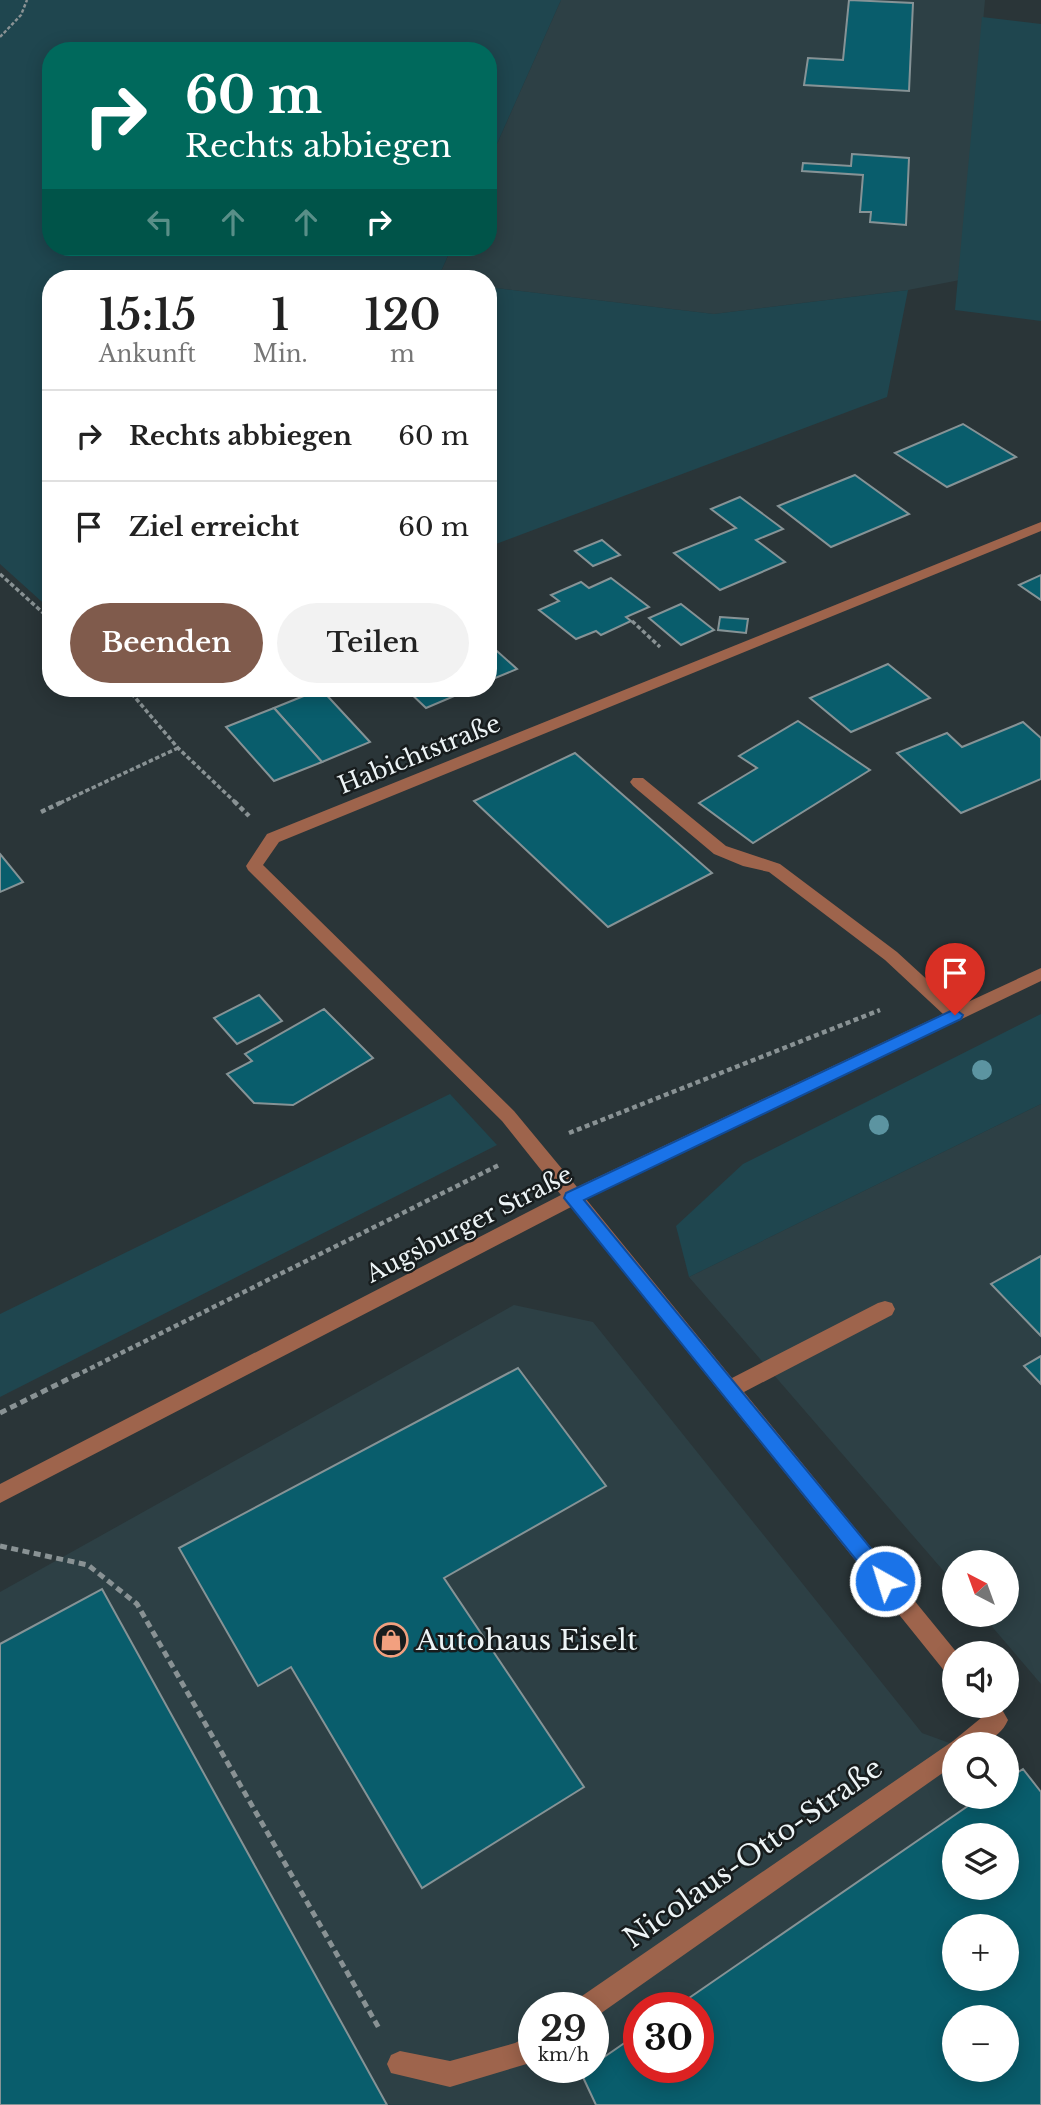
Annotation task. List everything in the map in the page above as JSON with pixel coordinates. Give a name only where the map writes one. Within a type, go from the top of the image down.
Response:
[{"type":"street","name":"Habichtstraße","points":[[273,838],[1041,526]]},
{"type":"street","points":[[638,782],[720,850],[749,862],[774,868],[891,956],[955,1015]]},
{"type":"street","points":[[273,838],[254,866],[508,1116],[942,1651]]},
{"type":"street","name":"Augsburger Straße","points":[[0,1493],[572,1198],[1041,974]]},
{"type":"street","points":[[730,1389],[885,1309]]},
{"type":"street","points":[[981,1732],[998,1720],[996,1718]]},
{"type":"street","name":"Nicolaus-Otto-Straße","points":[[609,1992],[942,1759]]},
{"type":"street","points":[[400,2064],[450,2074],[518,2055]]},
{"type":"path","points":[[0,37],[20,15],[27,0]]},
{"type":"path","points":[[0,574],[42,612]]},
{"type":"path","points":[[135,697],[178,748],[273,838]]},
{"type":"path","points":[[41,812],[178,748]]},
{"type":"path","points":[[0,1546],[88,1565],[137,1604],[400,2064]]},
{"type":"shaded area","points":[[0,0],[561,0],[497,144],[497,42],[42,42],[42,256],[448,256],[442,270],[42,270],[42,602],[0,564]]},
{"type":"shaded area","points":[[561,0],[985,0],[960,280],[908,290],[714,314],[497,288],[497,270],[442,270],[448,256],[497,256],[497,144]]},
{"type":"shaded area","points":[[982,17],[1041,24],[1041,321],[955,310]]},
{"type":"shaded area","points":[[497,288],[714,314],[908,290],[887,397],[497,544]]},
{"type":"shaded area","points":[[1041,1014],[1041,1104],[689,1277],[676,1226],[743,1164]]},
{"type":"shaded area","points":[[450,1094],[497,1145],[0,1397],[0,1314]]},
{"type":"shaded area","points":[[1041,1104],[1041,1684],[1019,1658],[1019,1641],[1004,1641],[993,1628],[1019,1627],[1019,1550],[942,1550],[942,1569],[689,1277]]},
{"type":"shaded area","points":[[514,1305],[593,1322],[922,1733],[942,1740],[942,1809],[1019,1809],[1019,1775],[1041,1802],[1041,2105],[0,2105],[0,1592]]},
{"type":"building","points":[[849,0],[913,3],[909,91],[804,85],[808,58],[843,60]]},
{"type":"building","points":[[852,154],[909,158],[906,225],[870,222],[871,212],[860,212],[863,175],[802,171],[803,163],[851,166]]},
{"type":"building","points":[[963,424],[1016,457],[947,487],[895,453]]},
{"type":"building","points":[[855,475],[909,514],[831,547],[778,506]]},
{"type":"building","points":[[740,497],[783,529],[756,540],[785,562],[720,590],[674,553],[736,528],[711,509]]},
{"type":"building","points":[[602,540],[620,555],[593,566],[575,551]]},
{"type":"building","points":[[1041,575],[1041,600],[1019,585]]},
{"type":"building","points":[[611,578],[649,607],[626,617],[631,621],[601,635],[596,631],[576,639],[539,610],[559,601],[551,595],[581,582],[589,588]]},
{"type":"building","points":[[681,604],[714,630],[681,645],[649,618]]},
{"type":"building","points":[[720,617],[748,619],[746,633],[718,630]]},
{"type":"building","points":[[497,651],[517,669],[497,677]]},
{"type":"building","points":[[888,664],[930,698],[851,732],[810,698]]},
{"type":"building","points":[[301,697],[328,697],[370,742],[322,762],[274,708]]},
{"type":"building","points":[[414,697],[452,697],[426,708]]},
{"type":"building","points":[[274,708],[322,762],[274,781],[226,727]]},
{"type":"building","points":[[798,721],[870,770],[753,843],[699,803],[757,768],[739,756]]},
{"type":"building","points":[[1023,722],[1041,738],[1041,779],[961,813],[897,753],[947,733],[962,747]]},
{"type":"building","points":[[575,753],[712,873],[608,927],[474,801]]},
{"type":"building","points":[[0,854],[23,882],[0,892]]},
{"type":"building","points":[[259,995],[282,1021],[237,1044],[214,1018]]},
{"type":"building","points":[[324,1009],[373,1058],[293,1105],[254,1103],[227,1074],[252,1061],[245,1054]]},
{"type":"building","points":[[1041,1256],[1041,1336],[991,1284]]},
{"type":"building","points":[[1041,1356],[1041,1384],[1024,1366]]},
{"type":"building","points":[[518,1368],[606,1486],[444,1578],[584,1787],[422,1888],[291,1667],[258,1686],[179,1548]]},
{"type":"building","points":[[102,1589],[387,2105],[0,2105],[0,1644]]},
{"type":"building","points":[[1023,1769],[1041,1792],[1041,2105],[596,2105],[586,2083],[609,2083],[609,2054],[623,2044],[623,2083],[714,2083],[714,1992],[698,1992],[942,1824],[942,1900],[1019,1900],[1019,1823],[943,1823],[964,1809],[1019,1809],[1019,1772]]},
{"type":"place","name":"Autohaus Eiselt","points":[[391,1640]]},
{"type":"route","points":[[885,1581],[572,1198],[955,1015]]}]
